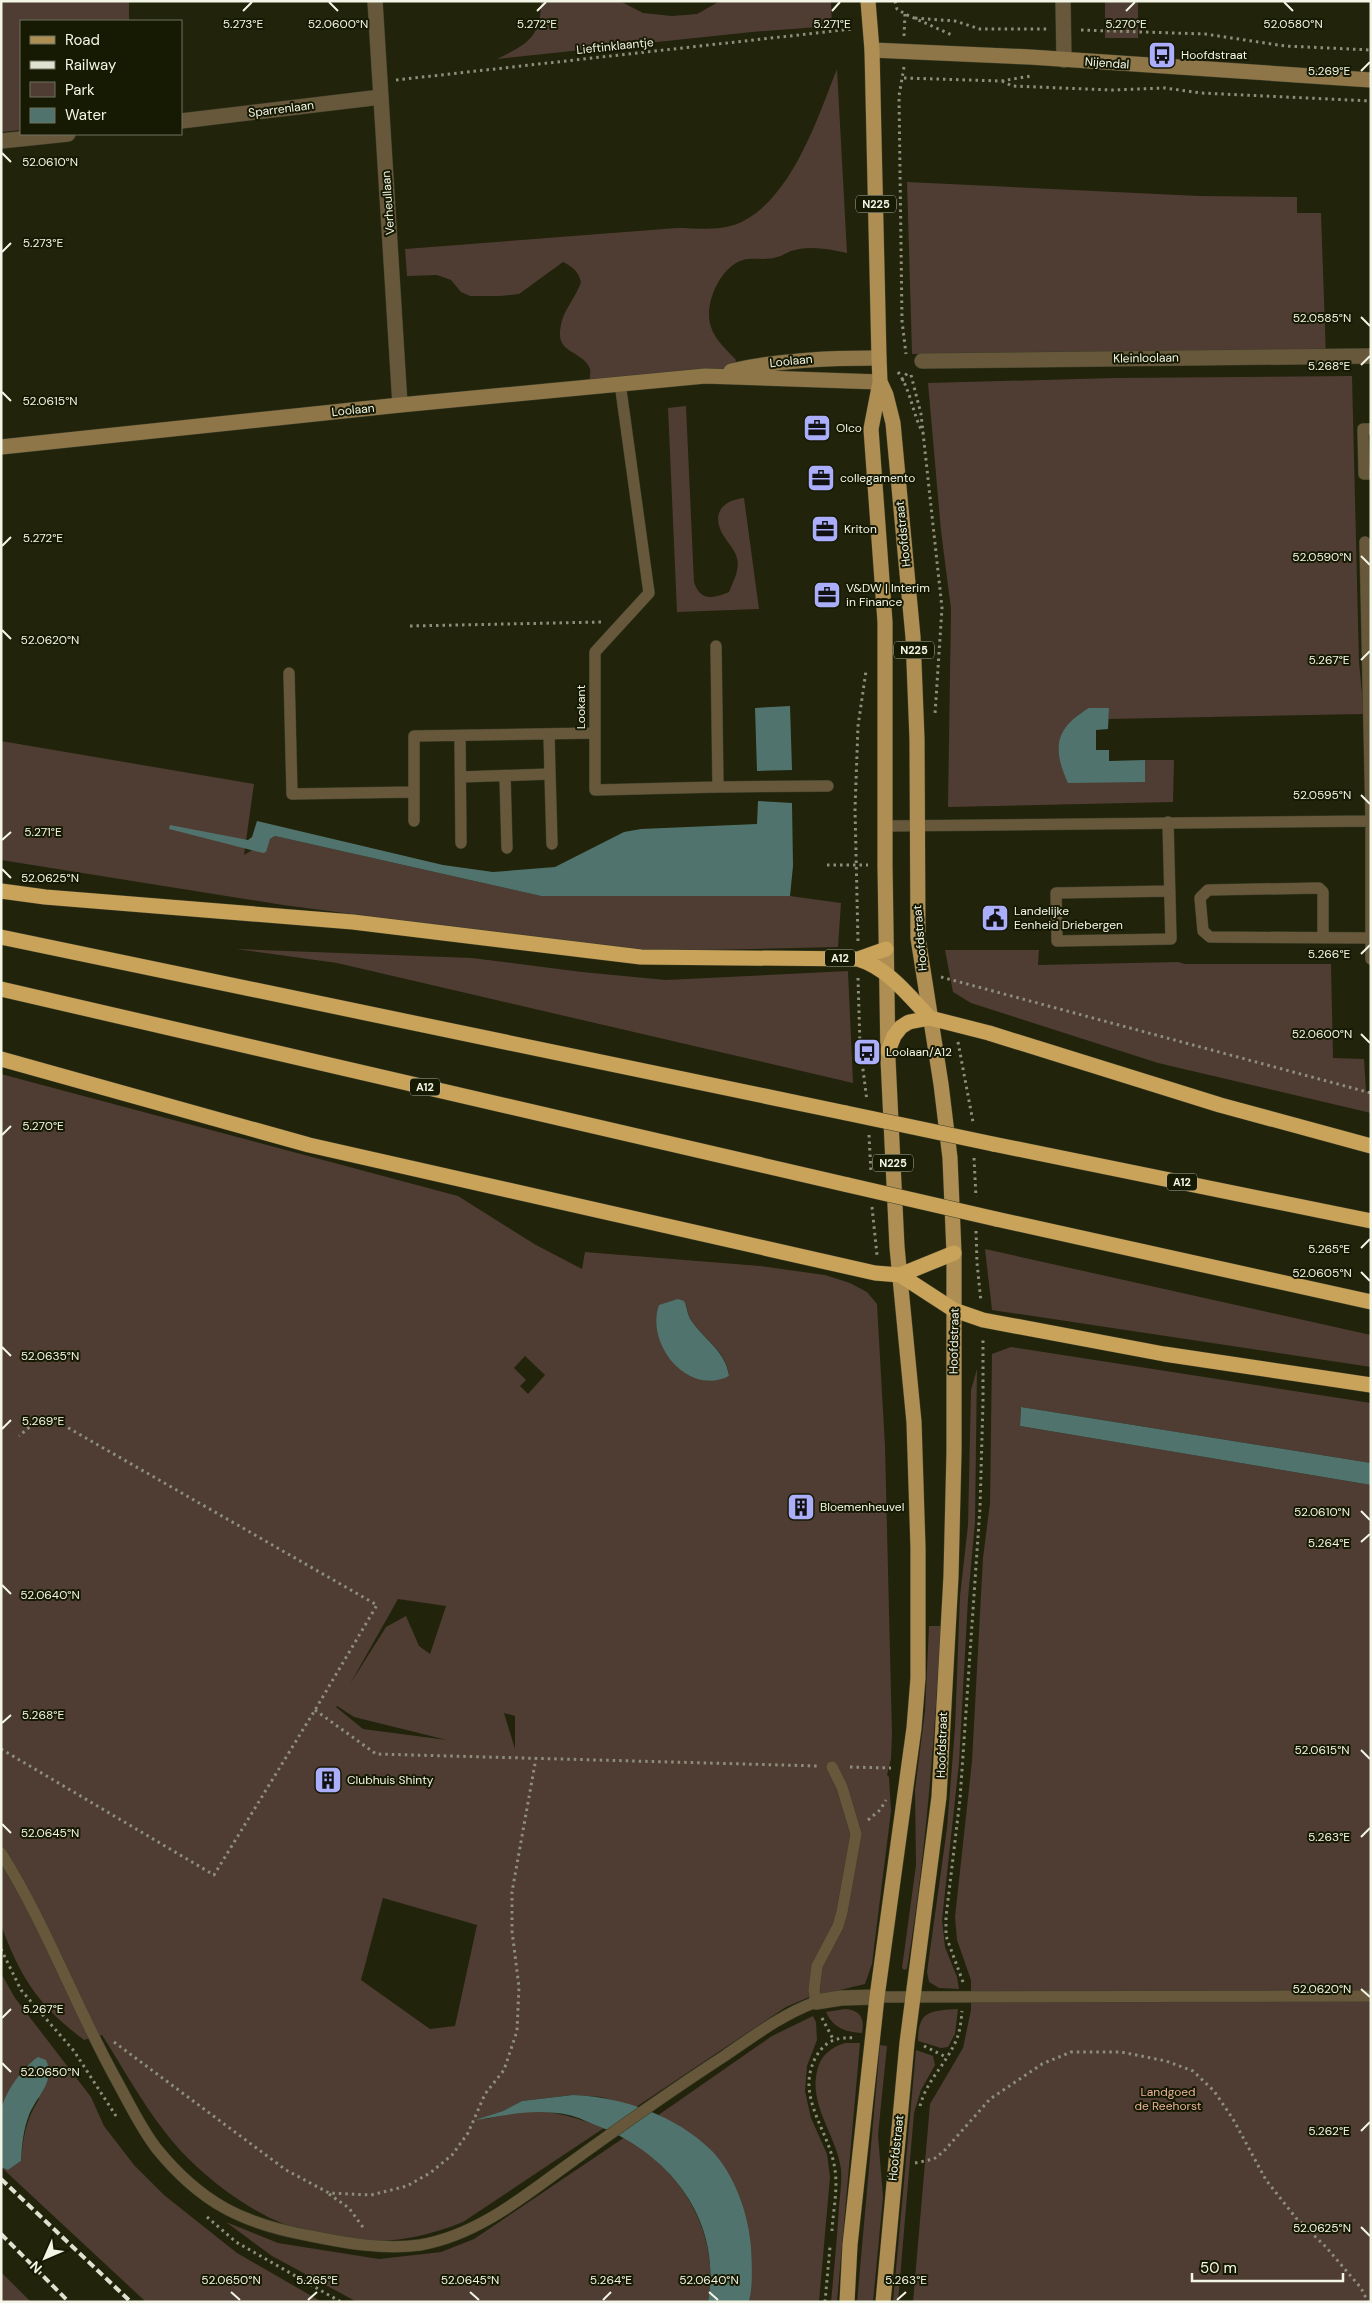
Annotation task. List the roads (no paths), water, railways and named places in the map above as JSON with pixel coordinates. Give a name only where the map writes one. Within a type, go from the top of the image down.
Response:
[{"type":"highway","name":"A12","points":[[1,891],[45,897],[353,922],[641,957],[858,959],[886,949]]},
{"type":"highway","name":"A12","points":[[1,937],[1371,1221]]},
{"type":"highway","name":"A12","points":[[858,959],[886,974]]},
{"type":"highway","points":[[886,974],[930,1018]]},
{"type":"highway","name":"A12","points":[[1,989],[848,1186],[1371,1302]]},
{"type":"highway","points":[[888,1051],[894,1036],[901,1027],[915,1020],[930,1018],[989,1033],[1220,1105],[1371,1146]]},
{"type":"highway","points":[[1,1059],[309,1145],[875,1273],[900,1275],[954,1253]]},
{"type":"highway","points":[[900,1275],[954,1310],[971,1317],[1017,1328],[1164,1354],[1371,1386]]},
{"type":"main road","name":"Hoofdstraat","points":[[847,2302],[850,2245],[877,1998],[914,1728],[918,1678],[918,1548],[914,1422],[900,1275],[888,1051],[885,622],[871,429],[880,382],[880,358],[872,50],[868,1]]},
{"type":"main road","name":"Hoofdstraat","points":[[880,382],[886,395],[893,423],[913,637],[917,740],[918,938],[941,1084],[950,1158],[954,1253],[954,1452],[951,1576],[939,1796],[912,1998],[895,2163],[884,2302]]},
{"type":"street","name":"Verheullaan","points":[[375,1],[400,405]]},
{"type":"street","points":[[1063,1],[1064,60]]},
{"type":"street","name":"Nijendal","points":[[872,50],[1064,60],[1371,80]]},
{"type":"street","name":"Sparrenlaan","points":[[182,121],[381,97]]},
{"type":"street","points":[[1,141],[58,135]]},
{"type":"street","name":"Kleinloolaan","points":[[913,362],[1371,356]]},
{"type":"street","name":"Loolaan","points":[[705,376],[774,362],[807,359],[880,358]]},
{"type":"street","name":"Loolaan","points":[[1,447],[400,405],[705,376],[880,382]]},
{"type":"street","points":[[816,2002],[841,1998],[877,1998]]},
{"type":"lane","name":"Lookant","points":[[620,383],[649,592],[595,652],[595,790],[718,787]]},
{"type":"lane","points":[[1371,429],[1363,429],[1364,474],[1371,474]]},
{"type":"lane","points":[[885,826],[1371,820],[1365,542]]},
{"type":"lane","points":[[716,646],[718,787],[828,786]]},
{"type":"lane","points":[[289,672],[292,794],[414,792]]},
{"type":"lane","points":[[414,821],[414,736],[594,733]]},
{"type":"lane","points":[[549,734],[552,844]]},
{"type":"lane","points":[[460,736],[461,844]]},
{"type":"lane","points":[[461,777],[550,774]]},
{"type":"lane","points":[[505,776],[507,848]]},
{"type":"lane","points":[[1168,822],[1170,891],[1171,939],[1057,941],[1056,893],[1170,891]]},
{"type":"lane","points":[[1371,829],[1371,959]]},
{"type":"lane","points":[[1323,938],[1323,892],[1319,888],[1208,890],[1200,898],[1202,931],[1210,938],[1323,938],[1370,938]]},
{"type":"lane","points":[[1,1853],[58,1960],[90,2033],[126,2099],[156,2148],[188,2182],[218,2206],[248,2220],[289,2232],[348,2244],[390,2246],[420,2244],[469,2229],[502,2212],[649,2107],[771,2025],[793,2012],[816,2002],[814,1990],[817,1966],[838,1926],[856,1834],[842,1787],[832,1767]]},
{"type":"lane","points":[[877,1998],[1371,1996]]},
{"type":"water","points":[[790,706],[792,770],[757,771],[755,708]]},
{"type":"water","points":[[1089,708],[1109,708],[1108,729],[1096,730],[1096,750],[1109,750],[1109,761],[1145,760],[1145,782],[1068,783],[1060,759],[1060,740],[1063,731],[1069,723]]},
{"type":"water","points":[[758,801],[792,803],[793,866],[790,896],[541,896],[275,836],[270,839],[266,852],[263,853],[169,829],[170,825],[248,840],[252,837],[257,821],[443,865],[493,872],[555,867],[624,832],[641,829],[757,824]]},
{"type":"water","points":[[678,1299],[684,1301],[691,1321],[720,1353],[729,1376],[714,1381],[699,1379],[685,1373],[673,1363],[664,1350],[658,1336],[656,1320],[659,1305]]},
{"type":"water","points":[[1021,1407],[1371,1463],[1371,1485],[1020,1426]]},
{"type":"water","points":[[38,2057],[46,2060],[49,2075],[27,2121],[21,2161],[8,2170],[1,2167],[1,2111],[6,2096],[15,2081],[26,2067]]},
{"type":"water","points":[[573,2095],[610,2100],[647,2110],[682,2127],[712,2151],[728,2172],[744,2210],[751,2248],[752,2269],[749,2302],[708,2302],[711,2272],[707,2244],[699,2218],[686,2194],[668,2173],[648,2154],[624,2138],[576,2117],[556,2113],[533,2112],[475,2120],[503,2111],[522,2101]]},
{"type":"railway","points":[[1,2179],[131,2302]]},
{"type":"railway","points":[[1,2234],[69,2302]]},
{"type":"place","name":"Hoofdstraat","points":[[1162,55]]},
{"type":"place","name":"Olco","points":[[817,428]]},
{"type":"place","name":"collegamento","points":[[821,478]]},
{"type":"place","name":"Kriton","points":[[825,529]]},
{"type":"place","name":"V&DW | Interim in Finance","points":[[827,595]]},
{"type":"place","name":"Landelijke Eenheid Driebergen","points":[[995,918]]},
{"type":"place","name":"Loolaan/A12","points":[[867,1052]]},
{"type":"place","name":"Bloemenheuvel","points":[[801,1507]]},
{"type":"place","name":"Clubhuis Shinty","points":[[328,1780]]},
{"type":"park label","name":"Landgoed de Reehorst","points":[[1168,2099]]}]
